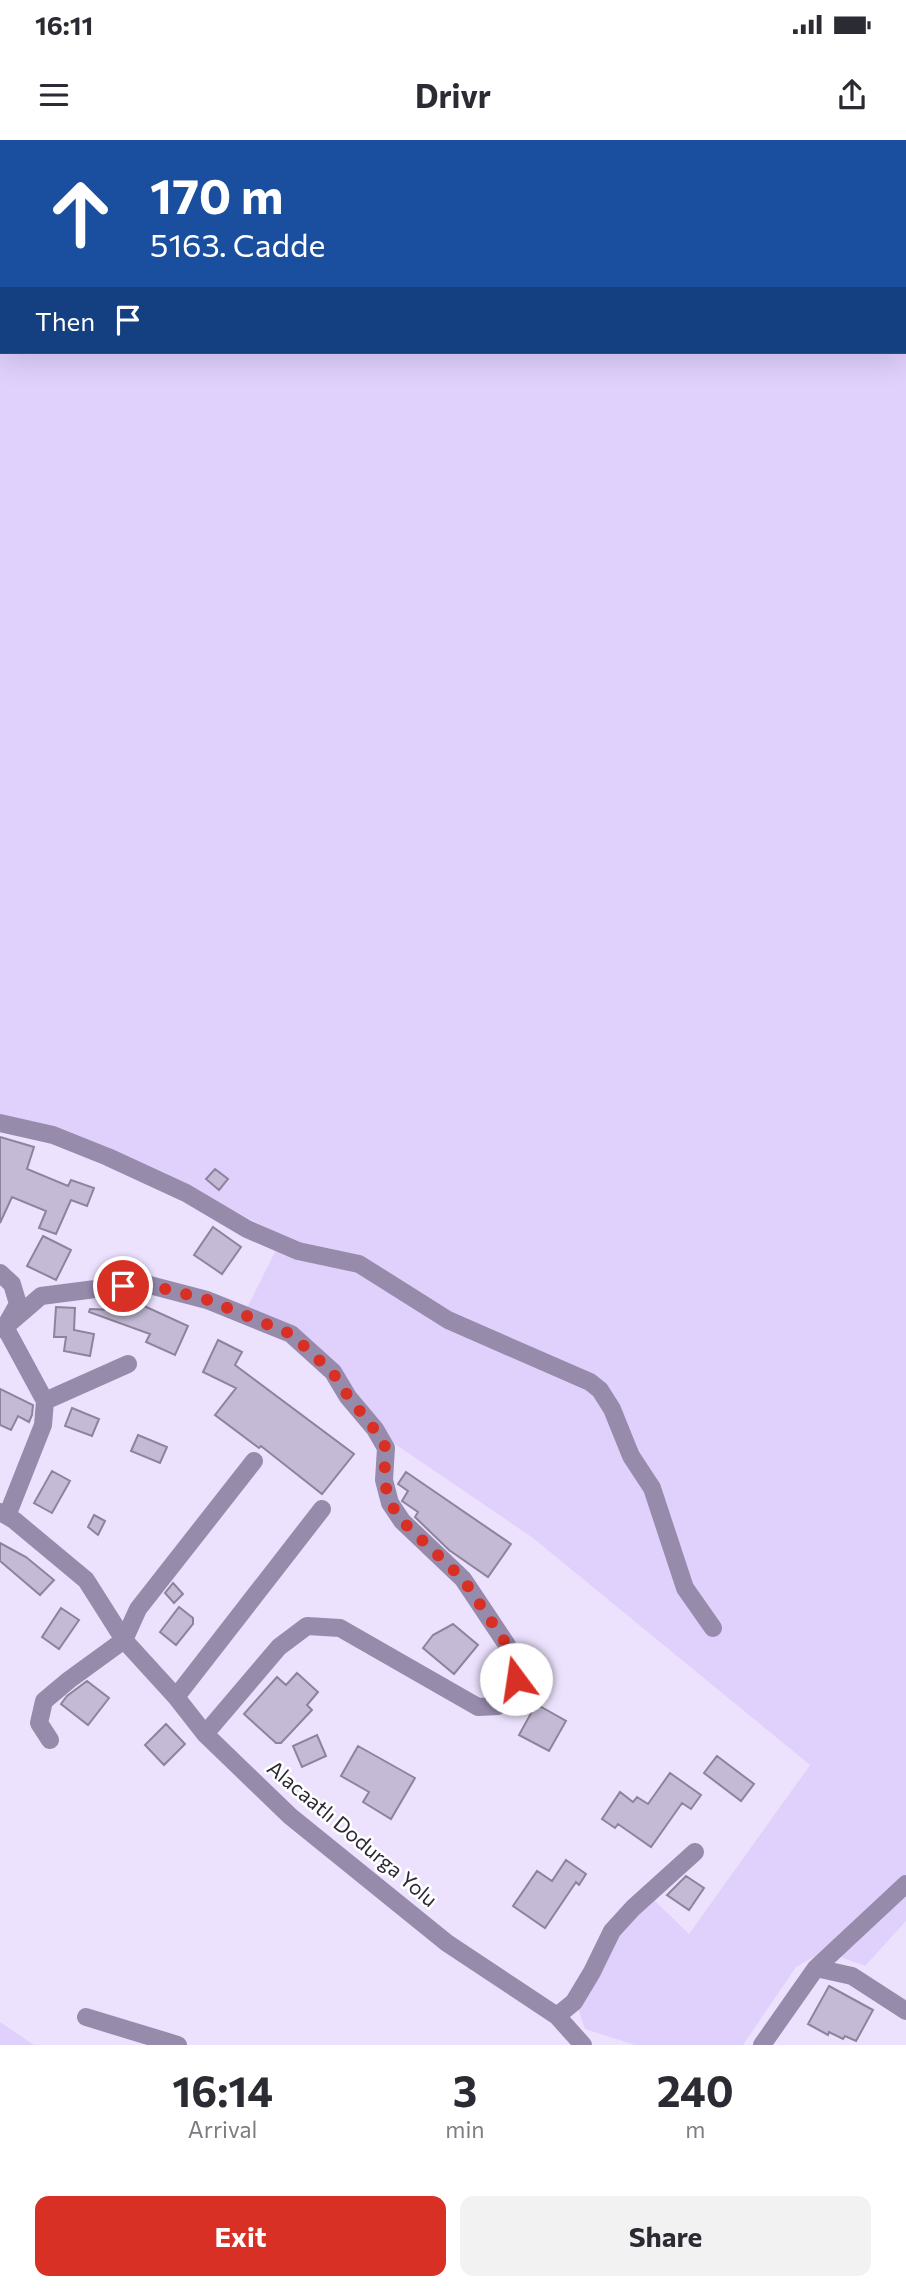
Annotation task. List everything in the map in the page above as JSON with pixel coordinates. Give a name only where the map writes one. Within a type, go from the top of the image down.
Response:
[{"type":"street","points":[[0,1123],[53,1135],[108,1157],[186,1193],[247,1229],[298,1251],[359,1264],[448,1320],[590,1382],[600,1390],[612,1409],[631,1456],[652,1488],[685,1588],[713,1628]]},
{"type":"street","points":[[0,1273],[12,1284],[18,1304],[3,1328]]},
{"type":"street","points":[[3,1328],[41,1296],[142,1283],[208,1300],[291,1334],[333,1373],[374,1429],[386,1448],[384,1480],[390,1503],[402,1521],[463,1579],[507,1645],[516,1679],[498,1706],[478,1707],[340,1628],[307,1626],[279,1647],[205,1734]]},
{"type":"street","points":[[3,1328],[45,1401],[43,1425],[3,1514]]},
{"type":"street","points":[[45,1401],[128,1364]]},
{"type":"street","points":[[50,1740],[39,1723],[44,1701],[124,1640],[138,1609],[254,1461]]},
{"type":"street","points":[[176,1697],[322,1509]]},
{"type":"street","name":"Alacaatlı Dodurga Yolu","points":[[3,1514],[14,1520],[86,1580],[124,1640],[176,1697],[205,1734],[290,1816],[447,1943],[557,2016],[583,2045]]},
{"type":"street","points":[[557,2016],[574,2002],[612,1931],[652,1889],[695,1852]]},
{"type":"street","points":[[762,2045],[816,1968],[906,1884]]},
{"type":"street","points":[[816,1968],[852,1976],[906,2011]]},
{"type":"street","points":[[86,2017],[178,2045]]},
{"type":"shaded area","points":[[0,354],[906,354],[906,1921],[865,1966],[824,1951],[796,1967],[743,2045],[635,2045],[585,2029],[578,2008],[594,1986],[622,1931],[654,1900],[689,1934],[810,1765],[533,1538],[392,1442],[328,1358],[246,1310],[283,1236],[197,1192],[0,1117]]},
{"type":"shaded area","points":[[0,2022],[34,2045],[0,2045]]},
{"type":"building","points":[[0,1137],[34,1147],[27,1169],[68,1186],[71,1180],[94,1188],[87,1206],[71,1200],[56,1234],[39,1228],[46,1211],[12,1197],[0,1223]]},
{"type":"building","points":[[215,1169],[228,1179],[219,1190],[206,1179]]},
{"type":"building","points":[[213,1227],[241,1247],[222,1274],[194,1255]]},
{"type":"building","points":[[43,1236],[71,1250],[56,1280],[27,1266]]},
{"type":"building","points":[[129,1296],[146,1302],[144,1306],[188,1326],[175,1355],[146,1342],[150,1334],[89,1312],[90,1309],[116,1310],[112,1308],[116,1298]]},
{"type":"building","points":[[56,1307],[75,1308],[74,1330],[94,1334],[90,1356],[64,1351],[66,1337],[54,1337]]},
{"type":"building","points":[[218,1340],[242,1352],[235,1365],[354,1454],[322,1494],[261,1446],[259,1448],[215,1415],[236,1388],[203,1372]]},
{"type":"building","points":[[0,1389],[33,1405],[29,1422],[18,1416],[11,1430],[0,1425]]},
{"type":"building","points":[[72,1408],[99,1419],[92,1436],[65,1426]]},
{"type":"building","points":[[138,1435],[167,1447],[160,1463],[131,1451]]},
{"type":"building","points":[[52,1471],[70,1481],[52,1513],[34,1503]]},
{"type":"building","points":[[406,1472],[511,1544],[488,1577],[449,1550],[415,1517],[418,1512],[402,1501],[408,1491],[398,1484]]},
{"type":"building","points":[[94,1515],[105,1521],[98,1535],[88,1527]]},
{"type":"building","points":[[0,1543],[26,1557],[54,1580],[40,1595],[0,1561]]},
{"type":"building","points":[[173,1583],[183,1594],[174,1603],[165,1593]]},
{"type":"building","points":[[179,1607],[193,1618],[193,1624],[176,1645],[160,1632]]},
{"type":"building","points":[[61,1608],[79,1620],[59,1649],[42,1637]]},
{"type":"building","points":[[453,1624],[478,1645],[454,1674],[423,1648],[433,1635]]},
{"type":"building","points":[[297,1673],[318,1692],[307,1705],[312,1710],[281,1743],[276,1743],[244,1714],[277,1677],[286,1685]]},
{"type":"building","points":[[87,1681],[109,1698],[88,1725],[61,1704]]},
{"type":"building","points":[[536,1704],[566,1721],[549,1751],[519,1735]]},
{"type":"building","points":[[166,1724],[185,1744],[164,1765],[145,1745]]},
{"type":"building","points":[[317,1735],[326,1756],[302,1767],[293,1746]]},
{"type":"building","points":[[358,1746],[415,1778],[391,1819],[363,1802],[369,1792],[341,1776]]},
{"type":"building","points":[[717,1756],[754,1784],[741,1801],[704,1773]]},
{"type":"building","points":[[670,1773],[701,1795],[691,1809],[682,1803],[651,1847],[618,1824],[615,1828],[602,1819],[620,1792],[633,1802],[637,1797],[648,1804]]},
{"type":"building","points":[[566,1860],[586,1874],[579,1885],[576,1882],[545,1928],[513,1906],[537,1871],[552,1881]]},
{"type":"building","points":[[686,1876],[704,1888],[689,1910],[667,1895]]},
{"type":"building","points":[[829,1986],[873,2010],[856,2041],[845,2036],[843,2039],[829,2032],[828,2035],[808,2024]]},
{"type":"route","points":[[123,1286],[142,1283],[208,1300],[291,1334],[333,1373],[386,1448],[384,1480],[390,1503],[402,1521],[463,1579],[507,1645],[516,1679]]}]
